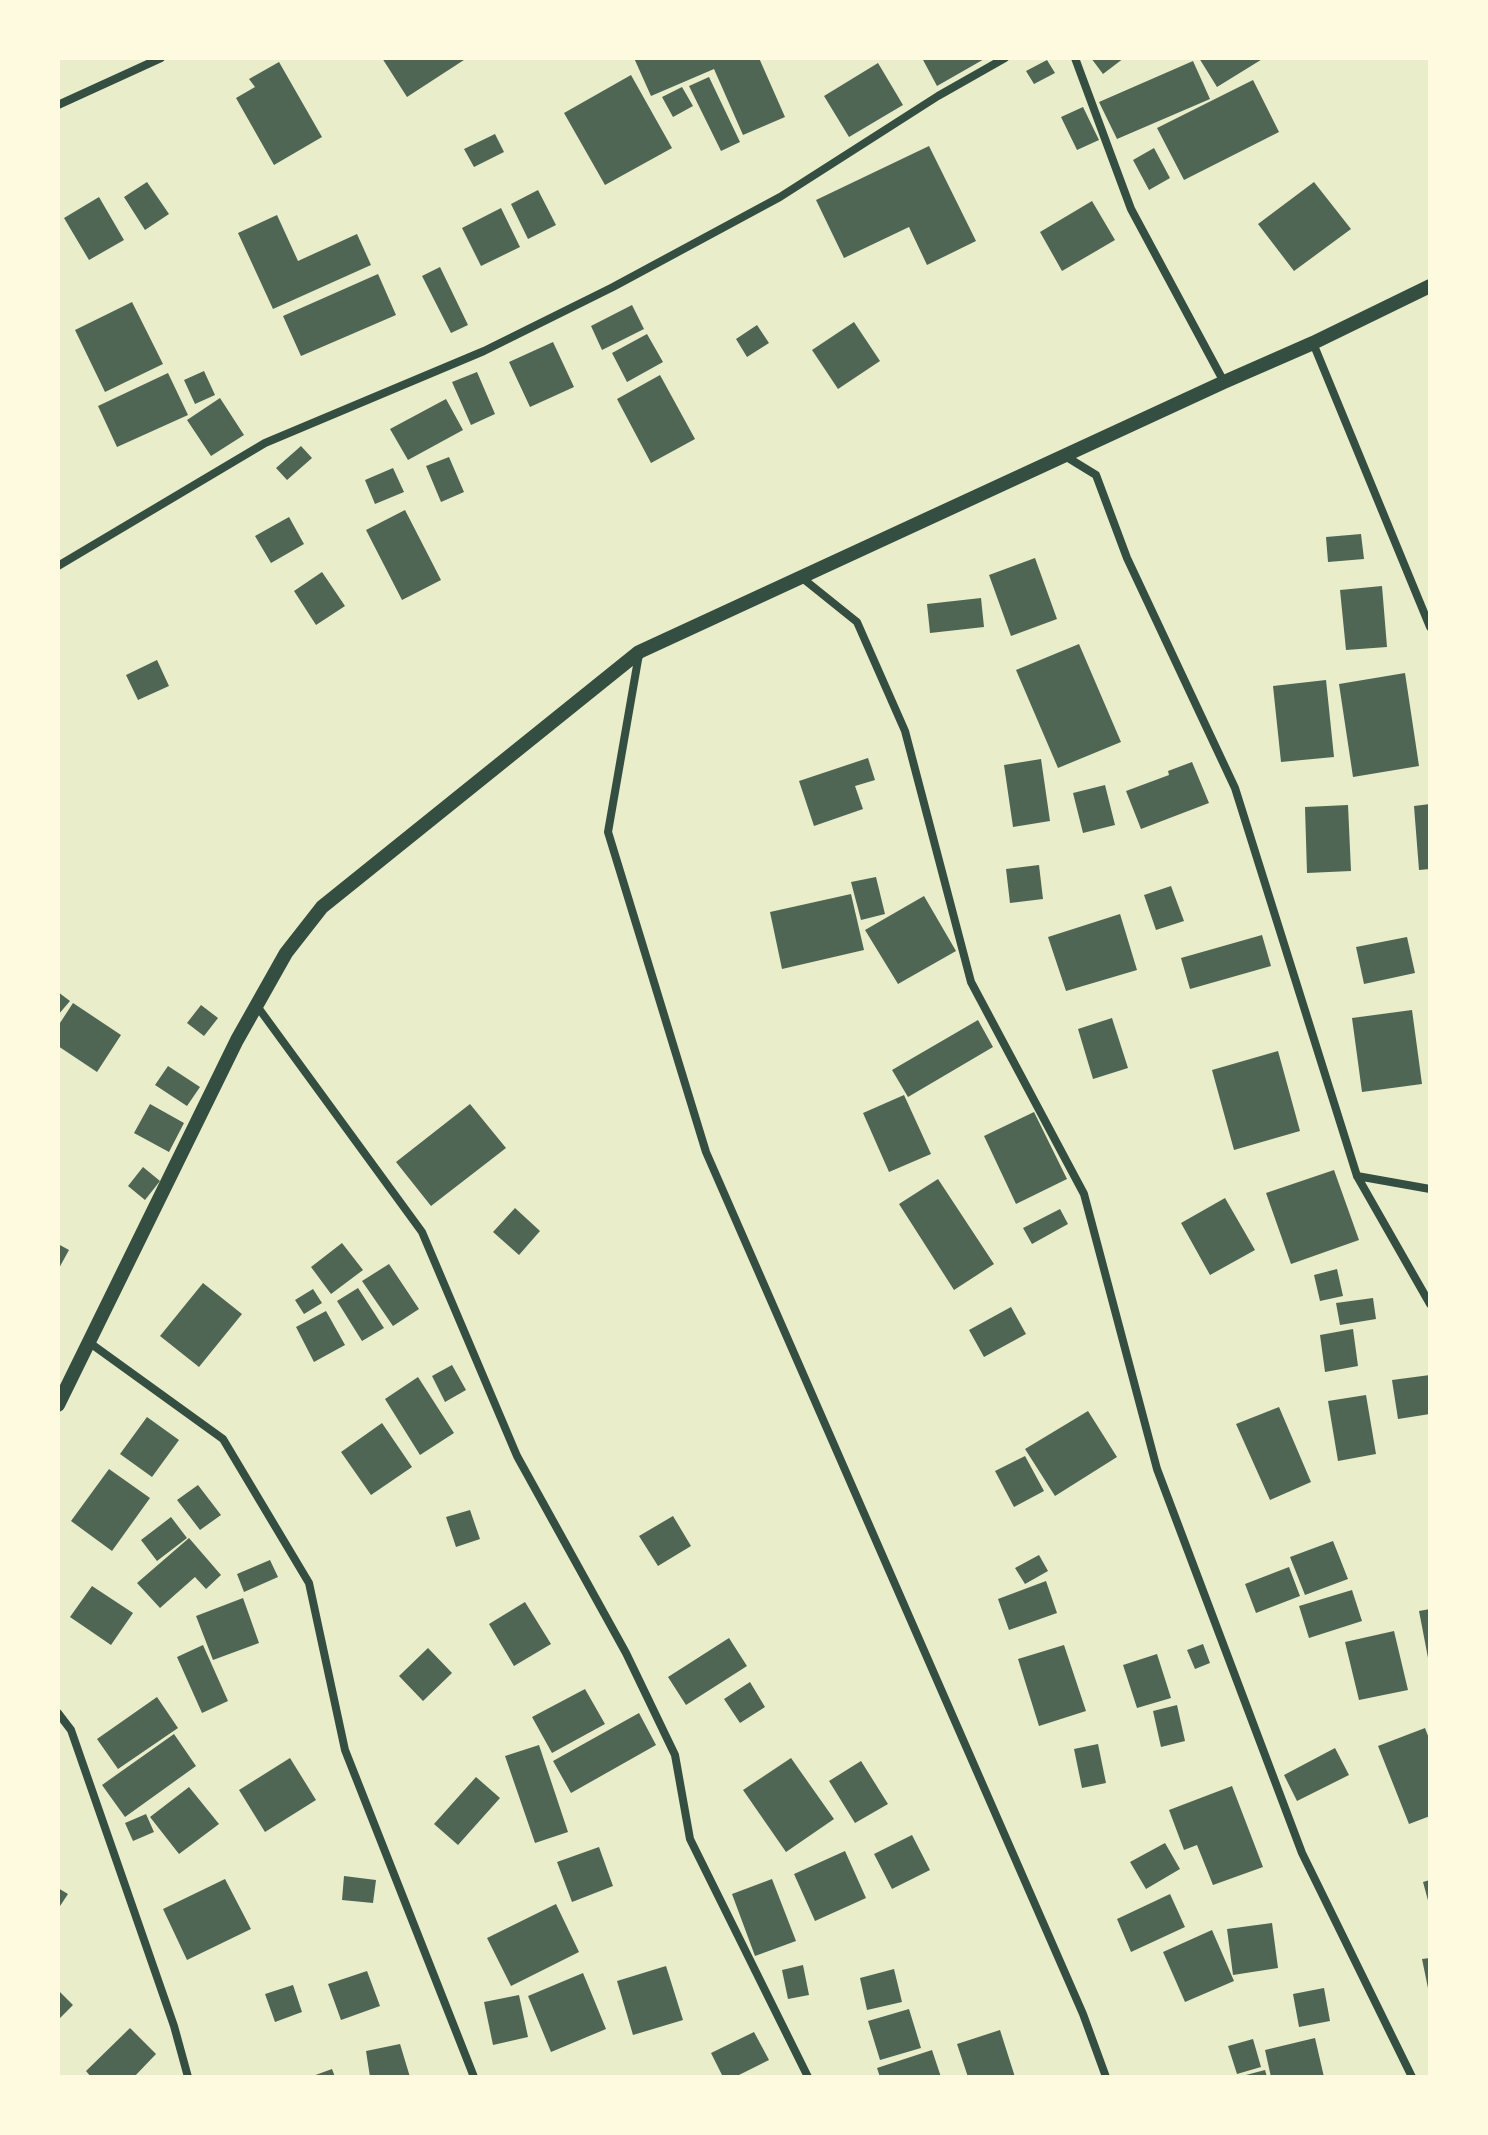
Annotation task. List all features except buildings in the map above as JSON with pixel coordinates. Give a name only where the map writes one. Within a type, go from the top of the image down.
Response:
[{"type":"street","points":[[58,105],[161,58]]},
{"type":"street","points":[[58,566],[265,443],[484,351],[613,287],[780,197],[938,96],[1005,58]]},
{"type":"street","points":[[1075,58],[1131,209],[1224,382]]},
{"type":"street","points":[[58,1405],[237,1040],[286,953],[322,907],[639,652],[1313,343],[1430,286]]},
{"type":"street","points":[[1313,343],[1430,627]]},
{"type":"street","points":[[1064,456],[1096,475],[1127,558],[1235,788],[1357,1176],[1430,1304]]},
{"type":"street","points":[[800,576],[857,622],[905,731],[971,982],[1084,1194],[1157,1469],[1302,1853],[1412,2077]]},
{"type":"street","points":[[639,652],[608,832],[706,1152],[1083,2014],[1106,2077]]},
{"type":"street","points":[[257,1006],[422,1232],[517,1456],[626,1653],[675,1755],[690,1839],[808,2077]]},
{"type":"street","points":[[1357,1176],[1430,1189]]},
{"type":"street","points":[[90,1343],[223,1439],[309,1583],[345,1750],[474,2077]]},
{"type":"street","points":[[58,1713],[71,1730],[174,2026],[188,2077]]}]
